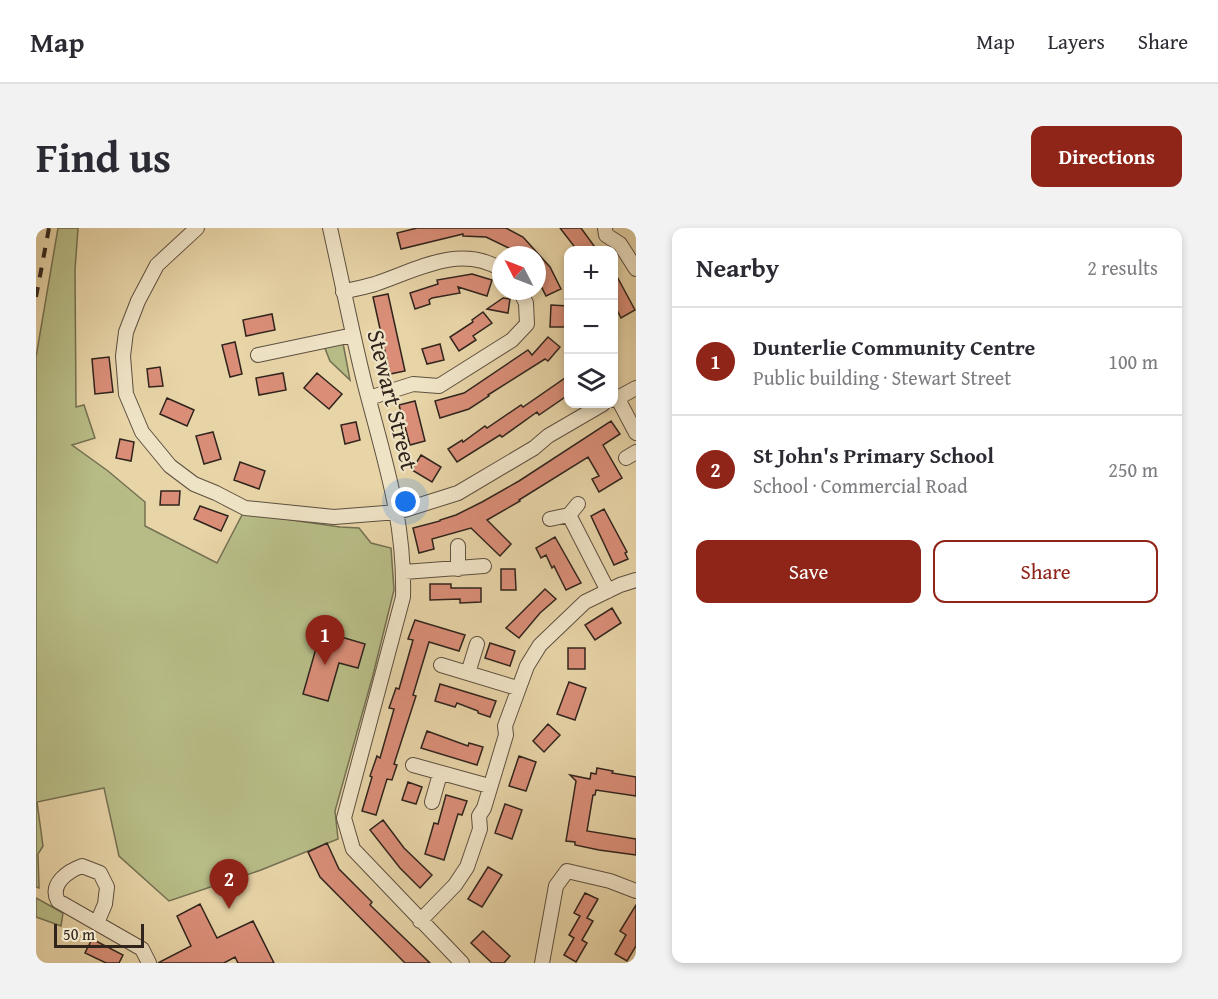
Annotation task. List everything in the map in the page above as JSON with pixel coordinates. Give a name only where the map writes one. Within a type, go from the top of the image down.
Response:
[{"type":"street","points":[[197,228],[157,265],[138,300],[126,332],[123,356],[126,394],[142,432],[170,466],[194,484],[245,508],[334,517],[398,512],[458,493],[596,408]]},
{"type":"street","name":"Stewart Street","points":[[330,228],[353,336],[398,512],[404,572],[403,597],[344,818],[353,849],[462,963]]},
{"type":"street","points":[[605,228],[606,234],[620,244],[636,269]]},
{"type":"street","points":[[343,292],[375,284],[416,267],[450,258],[487,261],[492,264]]},
{"type":"street","points":[[369,398],[413,384],[439,386],[512,340],[527,324],[524,300]]},
{"type":"street","points":[[258,355],[353,336]]},
{"type":"street","points":[[618,398],[636,387]]},
{"type":"street","points":[[618,402],[636,433]]},
{"type":"street","points":[[550,519],[568,515],[578,504]]},
{"type":"street","points":[[568,515],[608,591]]},
{"type":"street","points":[[458,546],[458,568]]},
{"type":"street","points":[[404,572],[484,566]]},
{"type":"street","points":[[420,921],[455,885],[467,867],[480,829],[479,816],[484,808],[506,735],[505,726],[517,688],[540,645],[585,602],[636,580]]},
{"type":"street","points":[[468,672],[477,644]]},
{"type":"street","points":[[441,665],[517,688]]},
{"type":"street","points":[[413,765],[489,786]]},
{"type":"street","points":[[432,802],[440,774]]},
{"type":"street","points":[[542,963],[556,886],[567,872],[610,881],[636,891]]},
{"type":"street","points":[[97,922],[142,949],[149,963]]},
{"type":"green space","points":[[58,228],[78,228],[75,270],[76,407],[84,405],[95,438],[72,445],[145,502],[145,526],[217,563],[243,513],[359,528],[371,543],[391,548],[394,590],[335,811],[338,839],[261,870],[169,901],[119,856],[104,788],[37,802],[43,846],[38,854],[39,888],[36,887],[36,357]]},
{"type":"green space","points":[[343,343],[350,380],[330,361],[324,346]]},
{"type":"green space","points":[[36,898],[63,913],[61,926],[36,917]]},
{"type":"building","points":[[417,228],[506,228],[523,237],[531,246],[505,246],[486,237],[463,236],[463,234],[401,249],[397,233]]},
{"type":"building","points":[[560,228],[581,228],[594,246],[574,246]]},
{"type":"building","points":[[546,263],[550,267],[561,289],[546,296]]},
{"type":"building","points":[[472,274],[492,280],[487,296],[458,287],[460,293],[432,298],[429,300],[430,304],[415,309],[410,293],[438,284],[437,280]]},
{"type":"building","points":[[618,278],[635,310],[621,318],[618,312]]},
{"type":"building","points":[[388,294],[405,371],[390,374],[373,297]]},
{"type":"building","points":[[500,300],[510,300],[508,313],[487,309]]},
{"type":"building","points":[[551,305],[564,306],[564,327],[550,327]]},
{"type":"building","points":[[483,312],[492,323],[473,336],[476,340],[459,351],[450,337],[473,322],[472,320]]},
{"type":"building","points":[[272,314],[275,330],[246,336],[243,320]]},
{"type":"building","points":[[548,337],[560,347],[548,361],[545,359],[469,409],[440,418],[435,401],[464,393],[528,350],[532,355]]},
{"type":"building","points":[[235,342],[242,374],[230,377],[222,345]]},
{"type":"building","points":[[440,344],[444,360],[427,364],[422,349]]},
{"type":"building","points":[[109,357],[113,392],[95,394],[92,359]]},
{"type":"building","points":[[160,367],[163,386],[149,387],[147,369]]},
{"type":"building","points":[[283,373],[286,390],[259,395],[256,378]]},
{"type":"building","points":[[317,373],[342,394],[329,409],[304,388]]},
{"type":"building","points":[[564,379],[564,398],[539,415],[537,412],[502,437],[500,435],[457,462],[448,449],[462,440],[463,442],[485,426],[487,428],[521,405],[523,407]]},
{"type":"building","points":[[167,398],[194,410],[187,426],[160,414]]},
{"type":"building","points":[[415,401],[425,441],[410,445],[399,405]]},
{"type":"building","points":[[611,421],[620,434],[603,445],[622,478],[599,492],[592,479],[599,476],[588,457],[487,520],[511,544],[500,556],[471,528],[432,539],[434,549],[419,553],[413,528],[456,515],[482,502],[519,481]]},
{"type":"building","points":[[356,422],[360,440],[345,444],[341,425]]},
{"type":"building","points":[[213,432],[221,459],[204,464],[196,436]]},
{"type":"building","points":[[120,439],[134,442],[131,461],[116,458]]},
{"type":"building","points":[[421,455],[441,467],[432,482],[412,470]]},
{"type":"building","points":[[240,462],[265,471],[259,489],[234,480]]},
{"type":"building","points":[[161,491],[180,491],[179,505],[160,505]]},
{"type":"building","points":[[200,506],[228,516],[221,531],[194,519]]},
{"type":"building","points":[[604,509],[627,552],[625,553],[628,559],[614,565],[591,516]]},
{"type":"building","points":[[555,537],[581,583],[566,590],[554,566],[552,568],[546,555],[541,558],[536,548]]},
{"type":"building","points":[[501,569],[515,569],[516,590],[501,590]]},
{"type":"building","points":[[430,584],[451,584],[451,588],[481,588],[481,602],[460,603],[460,599],[430,600]]},
{"type":"building","points":[[545,589],[556,599],[540,613],[519,638],[506,628]]},
{"type":"building","points":[[612,608],[621,623],[595,640],[585,625]]},
{"type":"building","points":[[415,620],[465,635],[459,651],[429,642],[413,695],[416,696],[394,764],[397,765],[392,780],[387,779],[376,815],[362,811],[372,777],[370,776],[377,756],[380,758],[394,709],[389,708],[396,688],[399,689],[413,640],[408,639]]},
{"type":"building","points":[[321,631],[365,644],[358,668],[339,663],[328,701],[303,694]]},
{"type":"building","points":[[490,643],[515,651],[510,666],[485,658]]},
{"type":"building","points":[[568,648],[585,648],[585,669],[568,669]]},
{"type":"building","points":[[569,682],[586,688],[575,720],[557,714]]},
{"type":"building","points":[[440,684],[496,701],[490,717],[457,703],[455,707],[435,701]]},
{"type":"building","points":[[548,724],[560,735],[544,752],[533,741]]},
{"type":"building","points":[[427,731],[468,746],[469,743],[483,747],[477,765],[421,748]]},
{"type":"building","points":[[519,756],[536,762],[526,791],[509,786]]},
{"type":"building","points":[[597,768],[636,777],[636,796],[596,790],[593,795],[587,831],[636,839],[636,855],[599,850],[566,841],[576,781],[570,775],[590,779],[591,773],[596,774]]},
{"type":"building","points":[[408,782],[422,787],[416,804],[402,800]]},
{"type":"building","points":[[446,795],[467,801],[462,815],[458,814],[444,860],[425,854],[434,823],[438,824]]},
{"type":"building","points":[[505,804],[522,810],[512,839],[495,833]]},
{"type":"building","points":[[383,820],[404,848],[432,875],[420,888],[400,868],[370,830]]},
{"type":"building","points":[[327,843],[339,869],[372,902],[370,905],[430,963],[405,963],[320,877],[308,852]]},
{"type":"building","points":[[488,867],[502,875],[482,907],[468,899]]},
{"type":"building","points":[[585,893],[598,899],[587,918],[593,921],[582,940],[587,943],[576,962],[564,955],[574,938],[569,935],[580,916],[574,913]]},
{"type":"building","points":[[200,904],[217,938],[253,921],[274,963],[238,963],[235,957],[224,963],[158,963],[191,946],[177,916]]},
{"type":"building","points":[[636,905],[636,946],[627,961],[615,954],[626,935],[620,931]]},
{"type":"building","points":[[483,931],[510,956],[504,963],[492,963],[471,943]]},
{"type":"building","points":[[92,939],[123,955],[119,963],[106,963],[85,953]]},
{"type":"railway","points":[[36,297],[49,228]]},
{"type":"place","name":"Dunterlie Community Centre","points":[[325,665]]},
{"type":"place","name":"St John's Primary School","points":[[229,909]]}]
